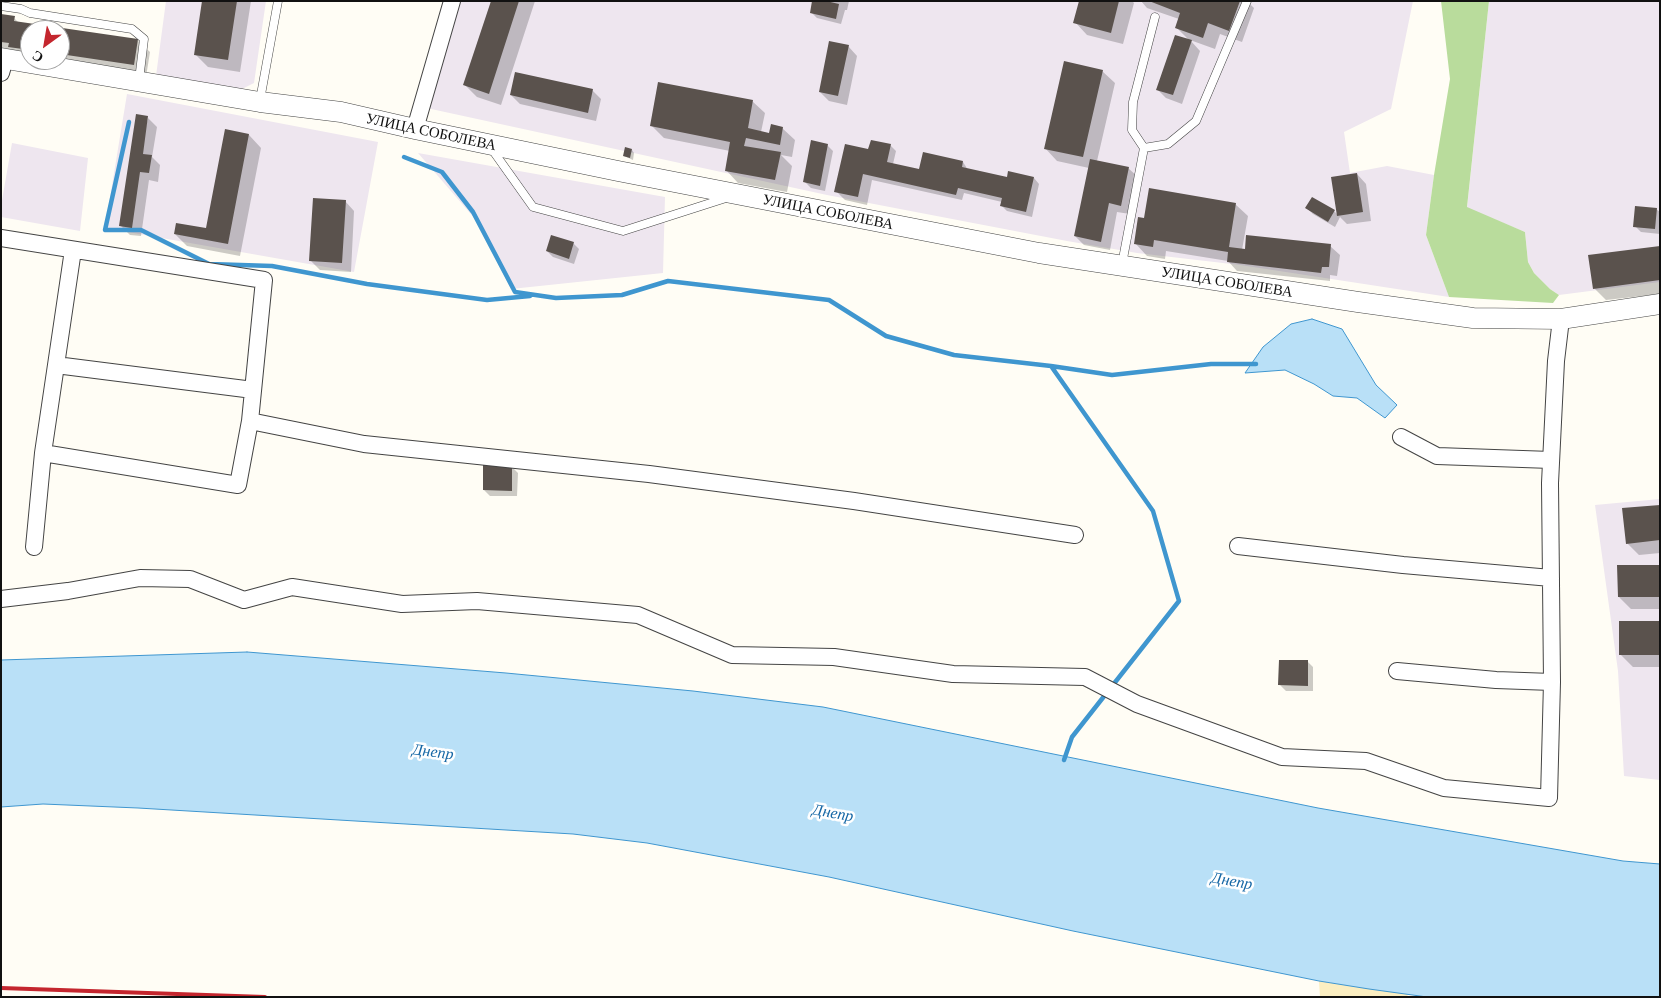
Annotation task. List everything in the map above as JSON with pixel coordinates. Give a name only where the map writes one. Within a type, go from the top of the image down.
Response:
[{"type":"street","points":[[414,129],[452,1]]},
{"type":"street","name":"УЛИЦА СОБОЛЕВА","points":[[3,64],[341,112],[414,129],[1039,254],[1473,318],[1561,319],[1660,304]]},
{"type":"street","points":[[1,238],[264,280],[250,421],[238,484],[43,453]]},
{"type":"street","points":[[34,547],[43,453],[73,250]]},
{"type":"street","points":[[1,599],[140,578],[190,579],[244,600],[292,587],[402,604],[477,601],[638,615],[732,655],[834,657],[953,674],[1085,677],[1137,704],[1208,732],[1282,757],[1366,761],[1444,788],[1549,798],[1552,682],[1550,483],[1556,361],[1561,319]]},
{"type":"street","points":[[56,365],[253,390]]},
{"type":"street","points":[[250,421],[364,444],[659,475],[854,501],[1075,535]]},
{"type":"street","points":[[1401,437],[1437,456],[1551,460]]},
{"type":"street","points":[[1238,546],[1551,578]]},
{"type":"street","points":[[1397,671],[1496,680],[1552,682]]},
{"type":"lane","points":[[260,102],[278,1]]},
{"type":"lane","points":[[1144,148],[1168,144],[1196,121],[1248,1]]},
{"type":"lane","points":[[1,6],[21,9],[30,13],[132,29],[144,40],[139,82]]},
{"type":"lane","points":[[1122,266],[1144,148],[1132,130],[1132,102],[1154,16]]},
{"type":"lane","points":[[488,144],[533,207],[623,231],[737,194]]},
{"type":"shaded area","points":[[166,1],[266,1],[254,83],[242,89],[156,76]]},
{"type":"shaded area","points":[[459,1],[1413,1],[1391,109],[1344,132],[1350,173],[1387,166],[1434,175],[1426,235],[1449,297],[1240,265],[1137,253],[1067,241],[827,195],[422,107]]},
{"type":"shaded area","points":[[1489,1],[1660,1],[1660,282],[1559,295],[1534,273],[1528,262],[1525,232],[1467,208]]},
{"type":"shaded area","points":[[127,94],[378,142],[354,272],[105,228]]},
{"type":"shaded area","points":[[12,143],[88,158],[80,231],[1,217],[1,206]]},
{"type":"shaded area","points":[[418,153],[665,197],[663,273],[511,289],[476,220]]},
{"type":"shaded area","points":[[1660,499],[1660,780],[1624,776],[1618,671],[1595,505]]},
{"type":"green space","points":[[1441,1],[1489,1],[1467,207],[1525,232],[1528,262],[1534,273],[1559,295],[1553,303],[1449,297],[1426,235],[1450,79]]},
{"type":"sand","points":[[1319,981],[1408,994],[1407,997],[1320,997]]},
{"type":"water","points":[[1312,319],[1342,329],[1376,385],[1397,405],[1385,418],[1357,398],[1333,396],[1314,384],[1285,370],[1245,373],[1263,347],[1291,324]]},
{"type":"water","name":"Днепр","points":[[247,652],[506,673],[693,691],[823,707],[1318,808],[1623,861],[1660,864],[1660,997],[1427,997],[1369,989],[1319,981],[1073,931],[829,877],[647,843],[573,834],[138,808],[43,804],[1,807],[1,660]]},
{"type":"building","points":[[202,1],[237,1],[228,60],[194,55]]},
{"type":"building","points":[[491,1],[519,1],[489,94],[463,85]]},
{"type":"building","points":[[812,1],[826,1],[839,4],[836,19],[810,13]]},
{"type":"building","points":[[1079,1],[1119,1],[1111,33],[1073,23]]},
{"type":"building","points":[[1149,1],[1240,1],[1229,31],[1208,23],[1203,38],[1175,28],[1180,13]]},
{"type":"building","points":[[1,14],[15,16],[14,21],[20,22],[20,49],[8,47],[9,43],[1,42]]},
{"type":"building","points":[[70,29],[138,39],[134,65],[70,55]]},
{"type":"building","points":[[1175,35],[1192,40],[1173,95],[1156,90]]},
{"type":"building","points":[[829,41],[849,45],[838,96],[819,92]]},
{"type":"building","points":[[1064,61],[1103,70],[1083,157],[1044,149]]},
{"type":"building","points":[[515,72],[593,89],[588,113],[510,95]]},
{"type":"building","points":[[658,82],[753,100],[748,128],[769,133],[771,124],[783,127],[780,145],[746,138],[744,146],[781,152],[775,180],[725,171],[730,142],[650,126]]},
{"type":"building","points":[[136,114],[148,116],[143,154],[152,155],[149,173],[140,172],[132,228],[119,226]]},
{"type":"building","points":[[225,129],[249,134],[228,244],[174,234],[176,223],[206,228]]},
{"type":"building","points":[[811,140],[828,144],[820,186],[803,182]]},
{"type":"building","points":[[871,140],[891,144],[887,162],[919,169],[923,152],[963,161],[962,167],[1007,177],[1008,171],[1034,177],[1026,212],[1000,206],[1002,198],[958,188],[956,195],[863,174],[858,197],[834,192],[845,144],[868,149]]},
{"type":"building","points":[[625,147],[632,149],[630,158],[623,156]]},
{"type":"building","points":[[1090,159],[1129,167],[1121,206],[1109,203],[1101,242],[1074,236]]},
{"type":"building","points":[[1357,173],[1363,212],[1337,216],[1331,177]]},
{"type":"building","points":[[1149,188],[1236,203],[1229,247],[1245,249],[1246,235],[1331,244],[1329,267],[1322,267],[1321,273],[1227,262],[1228,252],[1154,240],[1153,247],[1134,244],[1138,217],[1144,218]]},
{"type":"building","points":[[1312,197],[1335,210],[1328,222],[1305,208]]},
{"type":"building","points":[[313,198],[346,200],[342,263],[309,261]]},
{"type":"building","points":[[1635,206],[1657,208],[1655,229],[1633,227]]},
{"type":"building","points":[[551,235],[574,242],[569,259],[546,251]]},
{"type":"building","points":[[1660,246],[1660,280],[1593,289],[1588,255]]},
{"type":"building","points":[[483,465],[512,465],[512,491],[483,490]]},
{"type":"building","points":[[1660,505],[1660,540],[1626,544],[1622,508]]},
{"type":"building","points":[[1617,565],[1660,565],[1660,597],[1618,597]]},
{"type":"building","points":[[1619,621],[1660,621],[1660,655],[1619,655]]},
{"type":"building","points":[[1279,660],[1308,660],[1308,686],[1278,685]]},
{"type":"waterway","points":[[129,122],[105,230],[141,230],[209,264],[272,266],[367,284],[487,300],[530,296]]},
{"type":"waterway","points":[[404,157],[442,172],[473,212],[515,292],[556,298],[622,295],[668,281],[829,300],[886,336],[954,355],[1112,375],[1211,364],[1256,364]]},
{"type":"waterway","points":[[1051,366],[1153,511],[1179,601],[1072,737],[1064,760]]},
{"type":"railway","points":[[1,988],[265,997]]}]
